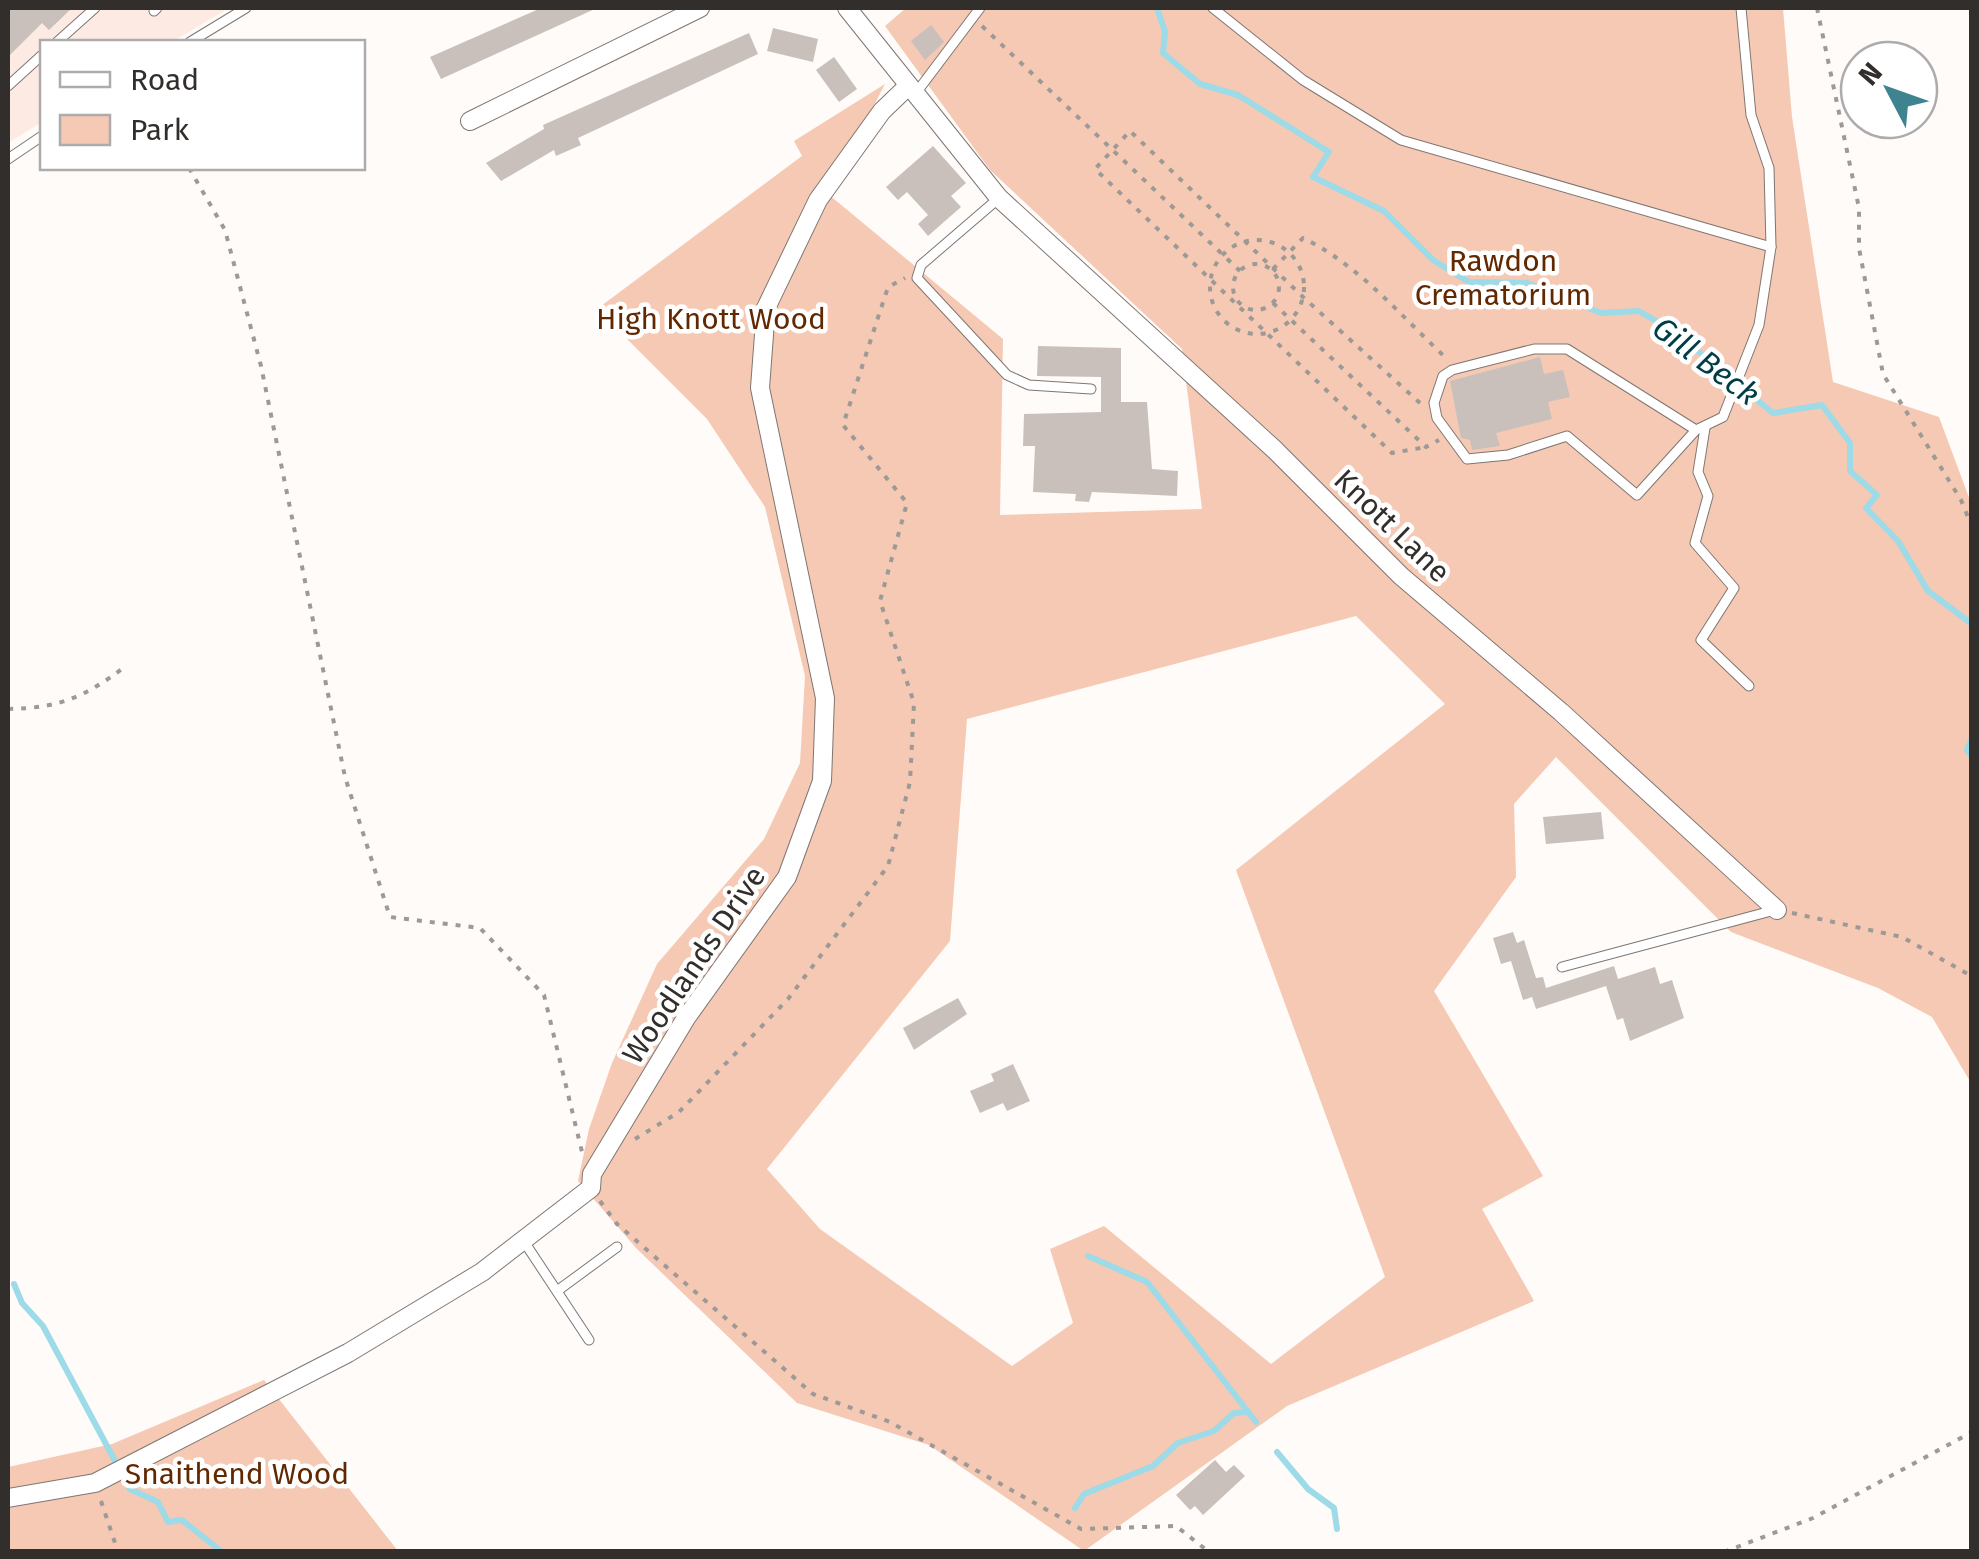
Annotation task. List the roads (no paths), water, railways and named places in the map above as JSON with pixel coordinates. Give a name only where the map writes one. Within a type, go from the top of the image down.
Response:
[{"type":"street","points":[[470,120],[700,8]]},
{"type":"street","name":"Knott Lane","points":[[848,8],[999,198],[1261,437],[1400,576],[1560,712],[1777,910]]},
{"type":"street","name":"Woodlands Drive","points":[[8,1498],[101,1479],[348,1353],[482,1272],[591,1188],[592,1174],[686,1018],[787,878],[822,781],[825,698],[760,388],[766,308],[818,200],[872,123],[911,91]]},
{"type":"lane","points":[[59,40],[95,8]]},
{"type":"lane","points":[[193,40],[246,8]]},
{"type":"lane","points":[[911,91],[980,8]]},
{"type":"lane","points":[[1213,8],[1303,80],[1400,140],[1771,247]]},
{"type":"lane","points":[[1700,429],[1567,350],[1534,349],[1456,368],[1442,376],[1436,388],[1436,418],[1467,459],[1567,436],[1637,495],[1700,429],[1723,417],[1760,325],[1771,247],[1769,168],[1752,116],[1741,8]]},
{"type":"lane","points":[[8,86],[40,57]]},
{"type":"lane","points":[[8,159],[40,137]]},
{"type":"lane","points":[[999,198],[922,264],[917,271],[920,284],[1007,375],[1029,385],[1091,389]]},
{"type":"lane","points":[[1700,429],[1698,472],[1708,496],[1695,543],[1734,588],[1700,640],[1749,686]]},
{"type":"lane","points":[[1562,968],[1777,910]]},
{"type":"lane","points":[[523,1240],[589,1340]]},
{"type":"lane","points":[[557,1291],[617,1247]]},
{"type":"waterway","name":"Gill Beck","points":[[1157,8],[1165,32],[1163,53],[1200,84],[1238,95],[1329,152],[1313,177],[1384,211],[1433,260],[1469,282],[1527,283],[1601,313],[1639,311],[1672,330],[1773,413],[1822,405],[1850,443],[1850,471],[1877,495],[1866,508],[1898,541],[1928,591],[1972,624]]},
{"type":"waterway","name":"Gill Beck","points":[[1972,703],[1972,710]]},
{"type":"waterway","name":"Gill Beck","points":[[1972,738],[1967,750],[1972,757]]},
{"type":"waterway","points":[[1088,1256],[1147,1282],[1256,1422]]},
{"type":"waterway","points":[[14,1284],[22,1303],[43,1326],[130,1489],[158,1502],[168,1522],[182,1520],[222,1552]]},
{"type":"waterway","points":[[1075,1508],[1084,1494],[1153,1466],[1178,1443],[1214,1431],[1234,1413],[1248,1412]]},
{"type":"waterway","points":[[1277,1452],[1308,1489],[1334,1508],[1337,1529]]},
{"type":"park label","name":"Rawdon Crematorium","points":[[1503,278]]},
{"type":"park label","name":"High Knott Wood","points":[[711,319]]},
{"type":"park label","name":"Snaithend Wood","points":[[237,1474]]}]
